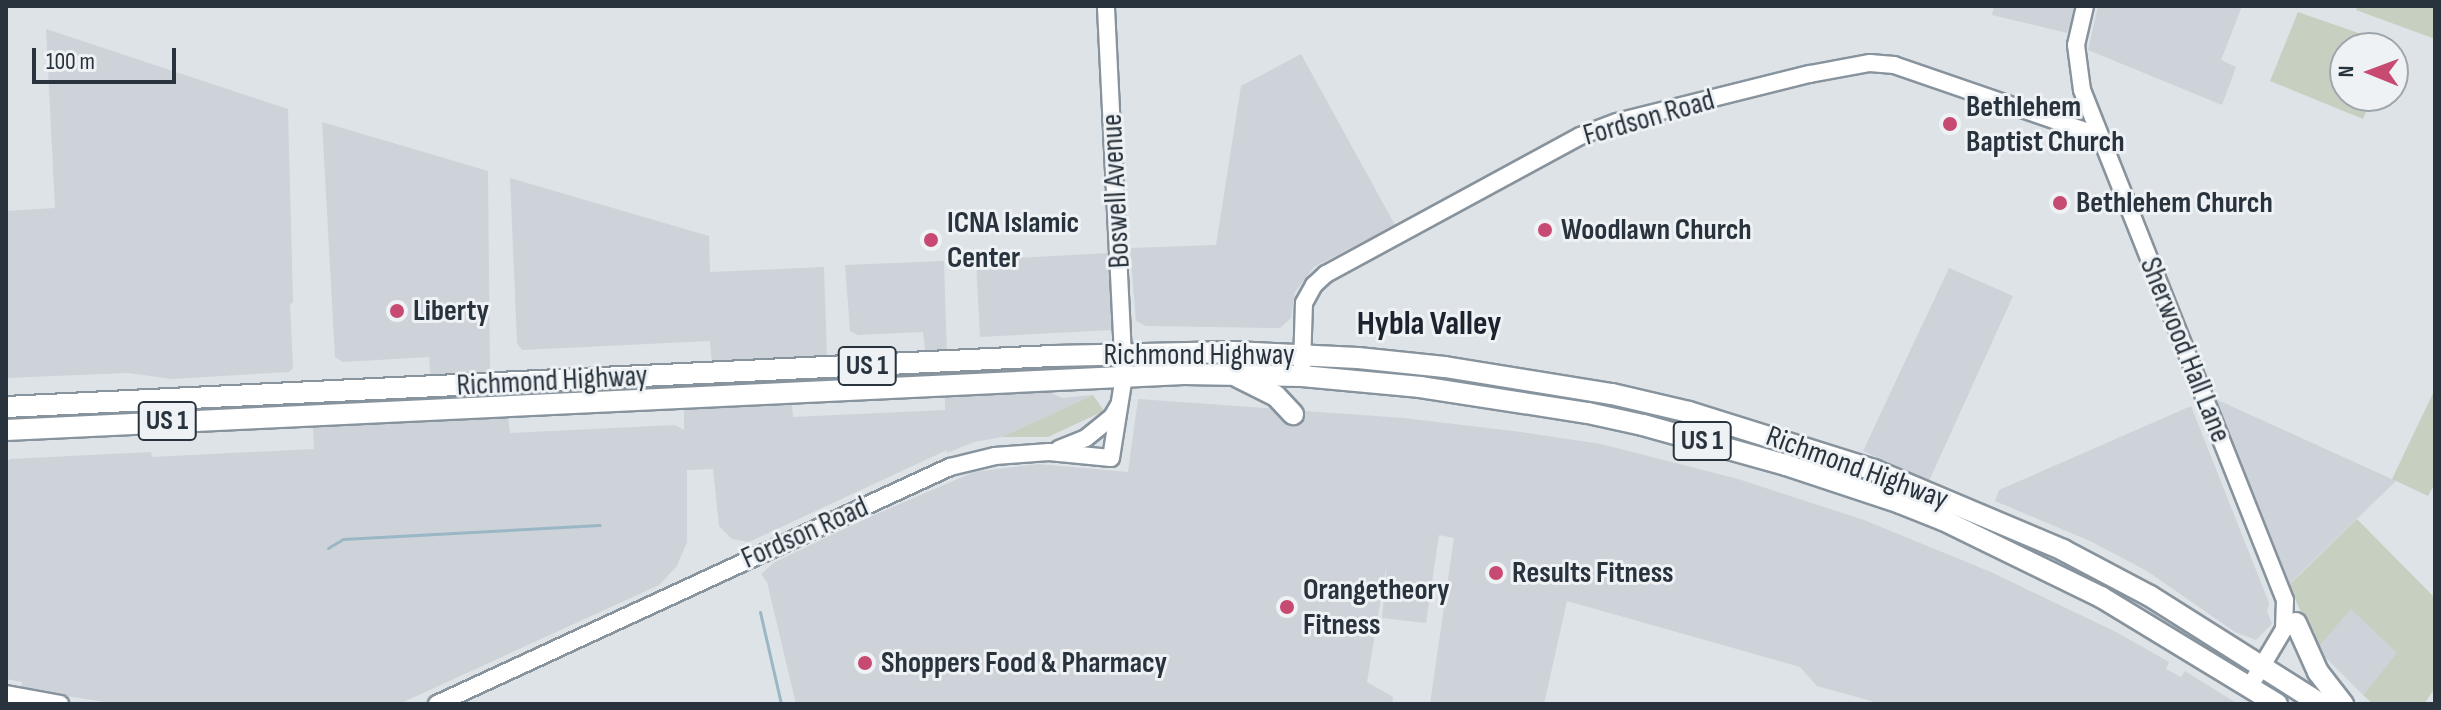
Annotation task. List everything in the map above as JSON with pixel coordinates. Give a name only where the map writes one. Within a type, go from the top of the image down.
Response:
[{"type":"highway","name":"Richmond Highway","points":[[6,407],[1124,354],[1302,354],[1445,367],[1533,379],[1674,408],[1761,432],[1874,470],[2063,550],[2157,599],[2321,704]]},
{"type":"highway","name":"Richmond Highway","points":[[6,430],[1222,373],[1302,376],[1420,387],[1588,413],[1786,465],[1900,503],[1973,534],[2101,597],[2277,704]]},
{"type":"highway","points":[[1222,373],[1262,387],[1293,414]]},
{"type":"highway","points":[[2296,623],[2318,672],[2343,704]]},
{"type":"street","name":"Boswell Avenue","points":[[1106,6],[1124,376]]},
{"type":"street","name":"Sherwood Hall Lane","points":[[2085,6],[2078,30],[2077,59],[2082,90],[2296,623]]},
{"type":"street","name":"Fordson Road","points":[[1302,376],[1304,303],[1326,274],[1580,136],[1617,122],[1810,74],[1870,63],[1894,65],[2100,136]]},
{"type":"street","name":"Fordson Road","points":[[437,704],[950,467],[995,456],[1049,452],[1111,458],[1124,376]]},
{"type":"street","points":[[1049,452],[1086,438],[1112,417],[1120,404]]},
{"type":"street","points":[[2268,668],[2284,629],[2285,600]]},
{"type":"street","points":[[2254,689],[2289,645],[2296,623]]},
{"type":"street","points":[[6,694],[60,704]]},
{"type":"shaded area","points":[[1994,6],[2078,6],[2067,33],[1992,15]]},
{"type":"shaded area","points":[[2098,6],[2242,6],[2221,60],[2236,67],[2222,105],[2088,50]]},
{"type":"shaded area","points":[[46,29],[288,109],[293,303],[290,304],[293,368],[289,372],[172,379],[128,373],[6,378],[6,211],[55,208]]},
{"type":"shaded area","points":[[1301,54],[1395,225],[1314,267],[1295,292],[1291,318],[1280,328],[1146,326],[1136,321],[1130,248],[1216,245],[1241,86]]},
{"type":"shaded area","points":[[322,122],[488,171],[490,375],[431,381],[429,357],[343,362],[335,357]]},
{"type":"shaded area","points":[[510,178],[709,236],[710,272],[824,267],[827,358],[712,364],[710,341],[522,350],[517,343]]},
{"type":"shaded area","points":[[1109,253],[1113,330],[980,337],[976,260]]},
{"type":"shaded area","points":[[944,261],[947,356],[926,358],[923,332],[858,335],[850,331],[845,265]]},
{"type":"shaded area","points":[[1949,268],[2013,296],[1929,481],[1863,451]]},
{"type":"shaded area","points":[[1047,391],[1062,398],[1093,395],[1002,437],[974,442],[947,453],[947,450],[749,542],[732,539],[719,526],[713,469],[687,470],[687,542],[677,566],[659,585],[399,704],[118,704],[22,689],[22,682],[6,679],[6,462],[10,459],[151,452],[152,457],[314,449],[313,427],[508,417],[510,433],[675,425],[684,430],[684,409],[792,404],[793,417],[945,410],[945,396]]},
{"type":"shaded area","points":[[2209,396],[2396,481],[2285,588]]},
{"type":"shaded area","points":[[1138,399],[1404,418],[1521,432],[1601,444],[1738,479],[1864,520],[1991,572],[2118,633],[2169,662],[2166,669],[2181,677],[2185,671],[2238,704],[1882,704],[1817,686],[1800,667],[1567,601],[1544,704],[1430,704],[1454,538],[1439,535],[1426,623],[1382,618],[1387,562],[1367,682],[1393,697],[1392,704],[796,704],[767,582],[761,574],[775,562],[974,472],[1038,464],[1128,472]]},
{"type":"shaded area","points":[[2191,406],[2269,603],[2267,611],[2272,624],[2256,640],[2235,632],[2147,571],[2090,541],[1995,501],[1999,490]]},
{"type":"shaded area","points":[[2351,608],[2398,653],[2363,695],[2317,649]]},
{"type":"green space","points":[[2358,6],[2435,6],[2435,39],[2356,10]]},
{"type":"green space","points":[[2298,12],[2356,32],[2329,32],[2329,105],[2270,81]]},
{"type":"green space","points":[[2346,112],[2366,112],[2363,119]]},
{"type":"green space","points":[[2435,389],[2435,483],[2428,496],[2392,479]]},
{"type":"green space","points":[[1093,395],[1104,411],[1048,437],[1002,437]]},
{"type":"green space","points":[[2357,519],[2435,598],[2435,688],[2424,704],[2373,704],[2363,695],[2397,653],[2351,609],[2317,649],[2289,585]]},
{"type":"waterway","points":[[328,548],[343,539],[600,525]]},
{"type":"waterway","points":[[760,612],[781,704]]},
{"type":"place","name":"Bethlehem Baptist Church","points":[[1950,124]]},
{"type":"place","name":"Bethlehem Church","points":[[2060,203]]},
{"type":"place","name":"Woodlawn Church","points":[[1545,230]]},
{"type":"place","name":"ICNA Islamic Center","points":[[931,240]]},
{"type":"place","name":"Liberty","points":[[397,311]]},
{"type":"place","name":"Results Fitness","points":[[1496,573]]},
{"type":"place","name":"Orangetheory Fitness","points":[[1287,607]]},
{"type":"place","name":"Shoppers Food & Pharmacy","points":[[865,663]]},
{"type":"district","name":"Hybla Valley","points":[[1429,324]]}]
